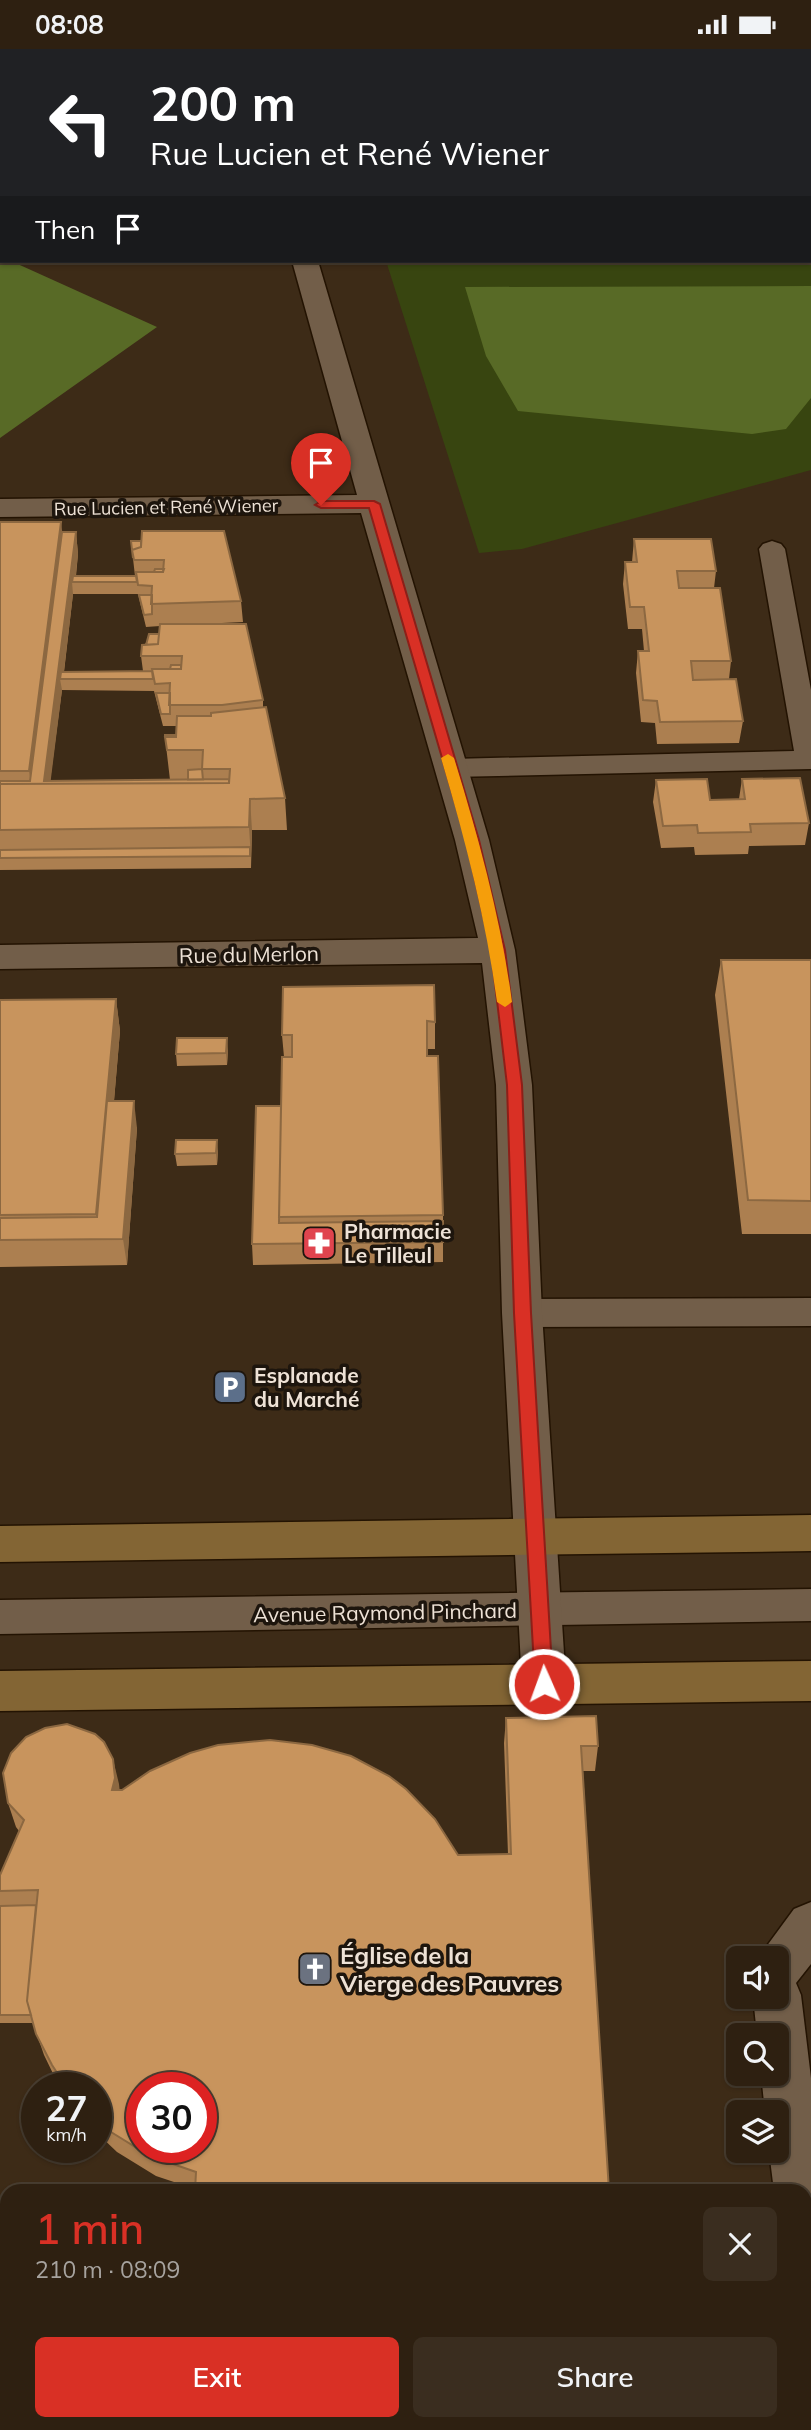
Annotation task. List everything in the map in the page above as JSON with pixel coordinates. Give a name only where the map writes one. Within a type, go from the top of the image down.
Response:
[{"type":"street","points":[[306,263],[472,840],[498,950],[514,1085],[522,1313],[544,1684]]},
{"type":"street","name":"Rue Lucien et René Wiener","points":[[0,508],[374,504]]},
{"type":"street","name":"Rue du Merlon","points":[[0,957],[498,950]]},
{"type":"street","points":[[0,1544],[811,1533]]},
{"type":"street","points":[[0,1692],[811,1681]]},
{"type":"street","points":[[789,1954],[811,1925]]},
{"type":"street","points":[[779,2009],[798,2184]]},
{"type":"lane","points":[[451,768],[810,760],[772,549]]},
{"type":"lane","points":[[522,1313],[811,1312]]},
{"type":"lane","name":"Avenue Raymond Pinchard","points":[[0,1617],[811,1605]]},
{"type":"green space","points":[[0,263],[15,263],[157,327],[0,438]]},
{"type":"green space","points":[[811,263],[811,470],[522,549],[479,553],[387,264]]},
{"type":"green space","points":[[811,286],[811,398],[786,429],[752,434],[518,411],[486,356],[465,287]]},
{"type":"building","points":[[0,522],[61,522],[29,771],[0,771]]},
{"type":"building","points":[[142,531],[224,531],[241,601],[151,604],[152,586],[138,585],[136,572],[163,572],[164,560],[134,560],[132,550],[141,547]]},
{"type":"building","points":[[62,532],[76,532],[44,781],[229,779],[229,783],[0,784],[0,781],[30,781]]},
{"type":"building","points":[[634,539],[711,539],[716,571],[677,571],[679,588],[720,588],[731,661],[691,661],[693,680],[736,679],[743,721],[660,722],[657,701],[643,700],[638,651],[649,651],[644,607],[630,607],[625,562],[637,562]]},
{"type":"building","points":[[131,541],[141,541],[141,547],[132,550]]},
{"type":"building","points":[[73,576],[136,576],[137,582],[72,582]]},
{"type":"building","points":[[139,595],[152,595],[152,614],[144,615]]},
{"type":"building","points":[[160,624],[246,624],[263,700],[222,705],[169,705],[170,683],[155,684],[152,669],[181,669],[182,656],[141,656],[142,645],[158,644]]},
{"type":"building","points":[[149,634],[159,634],[158,644],[146,645]]},
{"type":"building","points":[[171,665],[181,665],[181,669],[170,669]]},
{"type":"building","points":[[152,671],[153,679],[60,679],[61,672]]},
{"type":"building","points":[[156,693],[170,693],[170,714],[161,714]]},
{"type":"building","points":[[266,707],[285,798],[250,799],[249,827],[0,830],[0,784],[229,783],[230,769],[202,769],[203,750],[167,750],[165,737],[176,737],[177,716],[211,716],[211,713]]},
{"type":"building","points":[[202,769],[203,780],[188,780],[188,770]]},
{"type":"building","points":[[800,778],[809,823],[750,824],[751,832],[698,833],[697,825],[663,826],[656,780],[707,779],[710,800],[745,799],[742,779]]},
{"type":"building","points":[[250,847],[250,856],[0,858],[0,850]]},
{"type":"building","points":[[721,960],[811,960],[811,1201],[748,1200]]},
{"type":"building","points":[[434,985],[435,1022],[427,1021],[427,1056],[438,1056],[443,1215],[279,1217],[282,1057],[292,1057],[292,1035],[282,1035],[283,987]]},
{"type":"building","points":[[116,999],[96,1214],[0,1215],[0,1000]]},
{"type":"building","points":[[177,1038],[227,1038],[226,1053],[176,1054]]},
{"type":"building","points":[[107,1101],[134,1101],[123,1239],[0,1240],[0,1218],[97,1217]]},
{"type":"building","points":[[256,1106],[281,1106],[279,1223],[443,1221],[443,1242],[252,1244]]},
{"type":"building","points":[[176,1140],[217,1140],[216,1153],[175,1154]]},
{"type":"building","name":"Église de la Vierge des Pauvres","points":[[596,1716],[598,1746],[581,1746],[609,2184],[195,2184],[196,2172],[170,2163],[217,2163],[217,2072],[126,2072],[126,2141],[112,2133],[112,2072],[57,2072],[36,2034],[27,2001],[38,1890],[0,1891],[0,1875],[24,1820],[8,1803],[3,1773],[11,1753],[26,1737],[45,1728],[67,1724],[95,1734],[104,1742],[113,1759],[115,1778],[112,1790],[122,1790],[150,1771],[190,1753],[218,1745],[270,1740],[312,1745],[351,1756],[389,1776],[406,1789],[435,1819],[458,1855],[511,1854],[506,1718]]},
{"type":"building","points":[[36,1905],[27,2001],[31,2015],[0,2015],[0,1906]]},
{"type":"slow traffic","points":[[448,758],[472,840],[498,950],[505,1002]]},
{"type":"place","name":"Pharmacie Le Tilleul","points":[[319,1243]]},
{"type":"place","name":"Esplanade du Marché","points":[[230,1387]]},
{"type":"place","name":"Église de la Vierge des Pauvres","points":[[315,1969]]},
{"type":"route","points":[[321,505],[374,504],[472,840],[498,950],[514,1085],[522,1313],[544,1684]]}]
